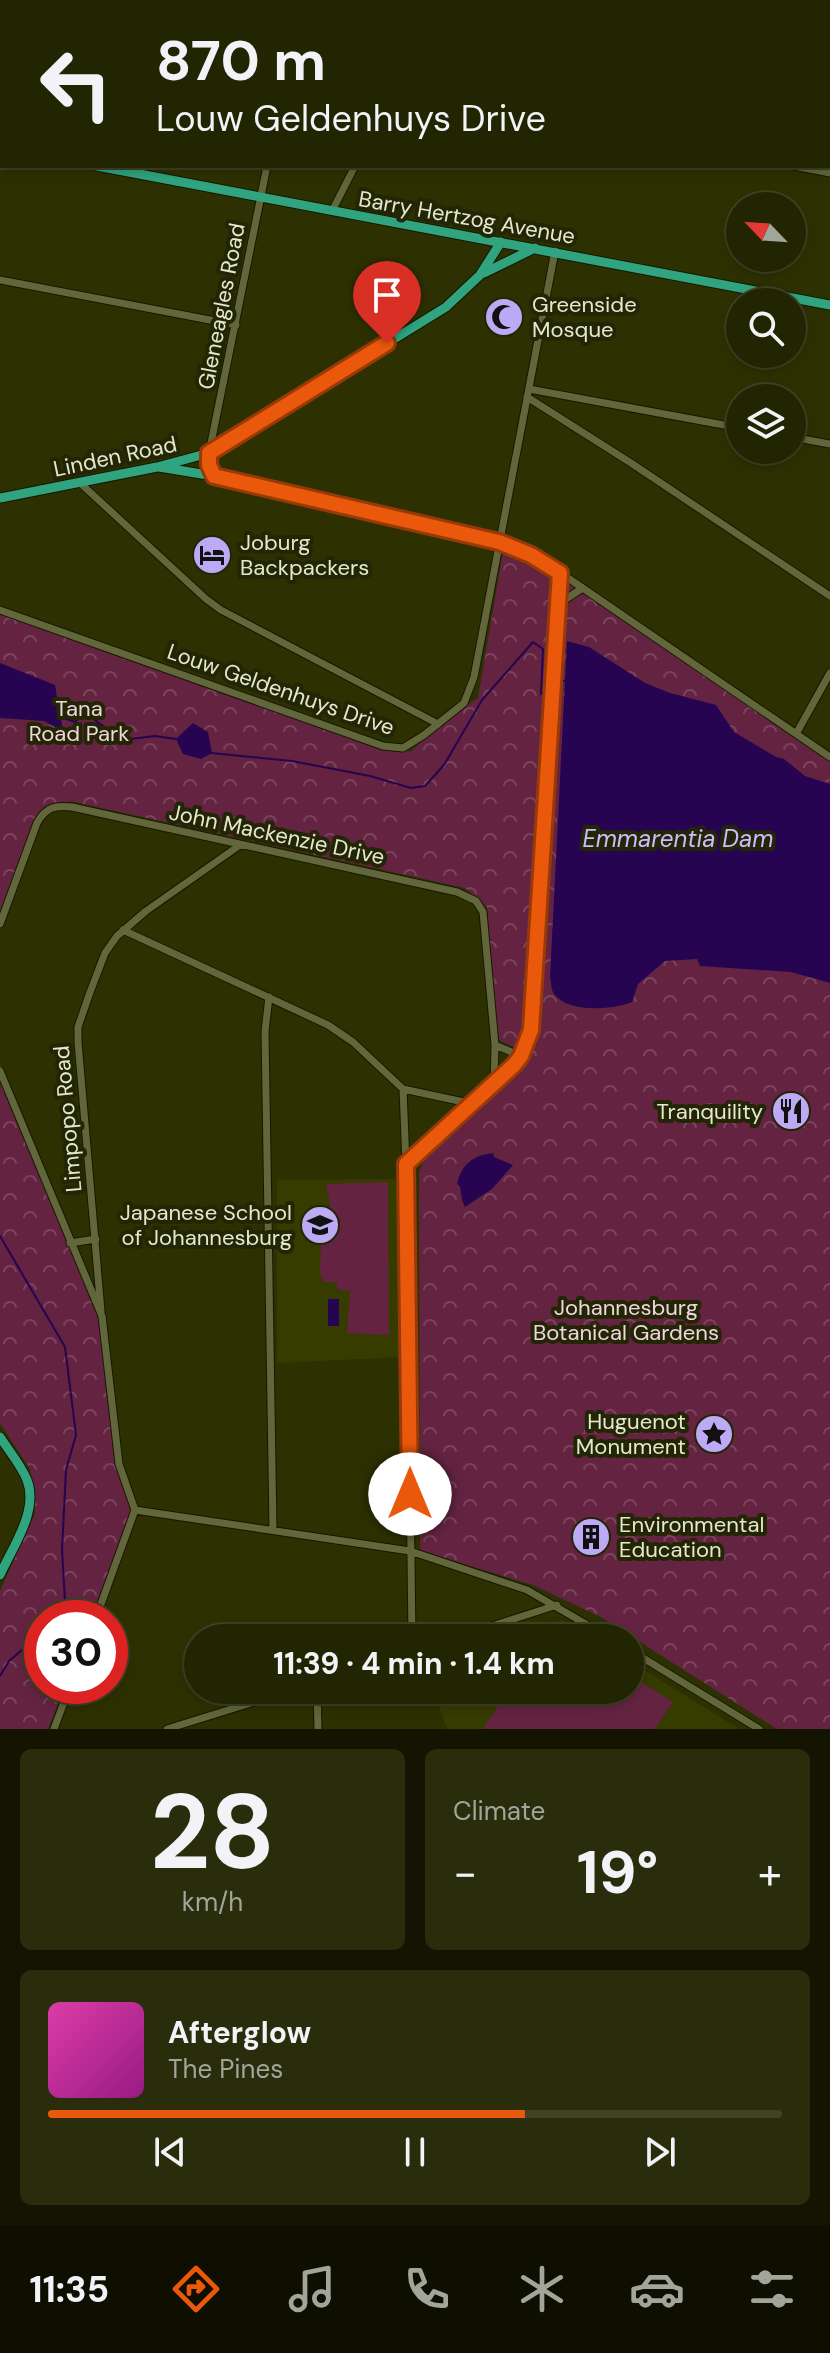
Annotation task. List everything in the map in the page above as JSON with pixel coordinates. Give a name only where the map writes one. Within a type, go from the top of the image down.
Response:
[{"type":"main road","name":"Barry Hertzog Avenue","points":[[131,169],[332,211],[830,305]]},
{"type":"main road","name":"Linden Road","points":[[0,498],[157,467],[209,453],[446,307],[480,275],[501,242]]},
{"type":"main road","points":[[480,275],[535,248]]},
{"type":"main road","points":[[157,467],[214,476]]},
{"type":"main road","points":[[0,1437],[27,1479],[30,1500],[0,1575]]},
{"type":"street","name":"Gleneagles Road","points":[[209,453],[267,168]]},
{"type":"street","points":[[332,211],[354,168]]},
{"type":"street","name":"Louw Geldenhuys Drive","points":[[0,610],[389,748],[408,747],[458,709],[469,693],[555,251]]},
{"type":"street","points":[[0,280],[236,325]]},
{"type":"street","points":[[528,393],[726,426]]},
{"type":"street","points":[[528,393],[830,596]]},
{"type":"street","points":[[806,440],[830,444]]},
{"type":"street","points":[[209,453],[209,465],[214,476],[499,542],[531,555],[830,757]]},
{"type":"street","points":[[79,482],[213,605],[438,724]]},
{"type":"street","points":[[406,1164],[494,1085],[521,1056],[527,1043],[532,1019],[560,573]]},
{"type":"street","points":[[559,604],[581,589]]},
{"type":"street","points":[[796,734],[830,673]]},
{"type":"street","name":"John Mackenzie Drive","points":[[0,924],[37,823],[52,807],[72,807],[457,892],[476,901],[483,912],[495,1045],[494,1085]]},
{"type":"street","name":"Limpopo Road","points":[[102,1316],[77,1034],[105,953],[123,930],[240,845]]},
{"type":"street","points":[[123,930],[341,1033],[403,1089],[473,1104]]},
{"type":"street","points":[[269,997],[265,1031],[273,1529]]},
{"type":"street","points":[[495,1045],[521,1056]]},
{"type":"street","points":[[0,1071],[102,1316],[119,1464],[135,1510],[102,1600]]},
{"type":"street","points":[[403,1089],[412,1624]]},
{"type":"street","points":[[70,1243],[96,1239]]},
{"type":"street","points":[[135,1510],[410,1551],[518,1586],[588,1624]]},
{"type":"street","points":[[498,1624],[557,1605]]},
{"type":"street","points":[[644,1659],[759,1729]]},
{"type":"street","points":[[54,1729],[63,1704]]},
{"type":"street","points":[[167,1729],[248,1704]]},
{"type":"street","points":[[317,1704],[318,1729]]},
{"type":"shaded area","name":"Japanese School of Johannesburg","points":[[398,1179],[403,1357],[277,1363],[277,1180]]},
{"type":"shaded area","points":[[644,1670],[739,1729],[447,1729],[438,1704],[644,1704]]},
{"type":"green space","name":"Tana Road Park","points":[[504,546],[557,575],[528,1024],[519,1050],[497,1039],[487,907],[465,888],[70,801],[44,816],[0,931],[0,608],[410,752],[441,724],[478,698]]},
{"type":"green space","name":"Johannesburg Botanical Gardens","points":[[565,580],[830,755],[830,1729],[777,1729],[644,1645],[644,1624],[612,1624],[533,1585],[420,1551],[419,1172],[428,1151],[479,1107],[537,1044]]},
{"type":"green space","points":[[0,1064],[104,1314],[114,1452],[133,1510],[98,1600],[24,1600],[24,1704],[58,1704],[48,1729],[0,1729],[0,1591],[35,1514],[30,1469],[0,1423]]},
{"type":"green space","points":[[388,1182],[389,1335],[347,1333],[350,1292],[354,1291],[338,1290],[336,1282],[323,1282],[320,1273],[321,1235],[327,1234],[326,1215],[331,1210],[326,1184]]},
{"type":"green space","points":[[644,1684],[673,1702],[655,1729],[483,1729],[499,1704],[644,1704]]},
{"type":"water","name":"Emmarentia Dam","points":[[567,641],[589,647],[645,683],[716,705],[734,732],[784,759],[805,776],[830,784],[830,983],[791,972],[700,966],[697,959],[665,961],[638,984],[632,1002],[624,1005],[589,1008],[558,998],[552,990],[550,977]]},
{"type":"water","points":[[0,663],[55,685],[63,731],[44,721],[0,718]]},
{"type":"water","points":[[193,723],[208,732],[212,753],[201,759],[183,754],[176,739]]},
{"type":"water","points":[[493,1153],[494,1157],[513,1165],[492,1189],[465,1207],[457,1184],[462,1171],[474,1159]]},
{"type":"water","points":[[328,1299],[339,1299],[339,1326],[328,1326]]},
{"type":"waterway","points":[[211,753],[292,761],[370,776],[411,788],[425,786],[444,765],[482,700],[533,642],[543,649],[541,694],[549,689]]},
{"type":"waterway","points":[[555,686],[567,679]]},
{"type":"waterway","points":[[61,717],[75,722],[84,712],[122,740],[155,736],[176,739]]},
{"type":"waterway","points":[[0,1236],[65,1347],[76,1435],[66,1470],[62,1550],[65,1600]]},
{"type":"waterway","points":[[0,1676],[9,1661],[24,1648]]},
{"type":"place","name":"Greenside Mosque","points":[[504,317]]},
{"type":"place","name":"Joburg Backpackers","points":[[212,555]]},
{"type":"place","name":"Tranquility","points":[[791,1111]]},
{"type":"place","name":"Japanese School of Johannesburg","points":[[320,1225]]},
{"type":"place","name":"Huguenot Monument","points":[[714,1434]]},
{"type":"place","name":"Environmental Education","points":[[591,1537]]},
{"type":"route","points":[[387,343],[209,453],[208,461],[214,476],[499,542],[531,555],[560,573],[531,1030],[514,1065],[406,1164],[410,1494]]}]
